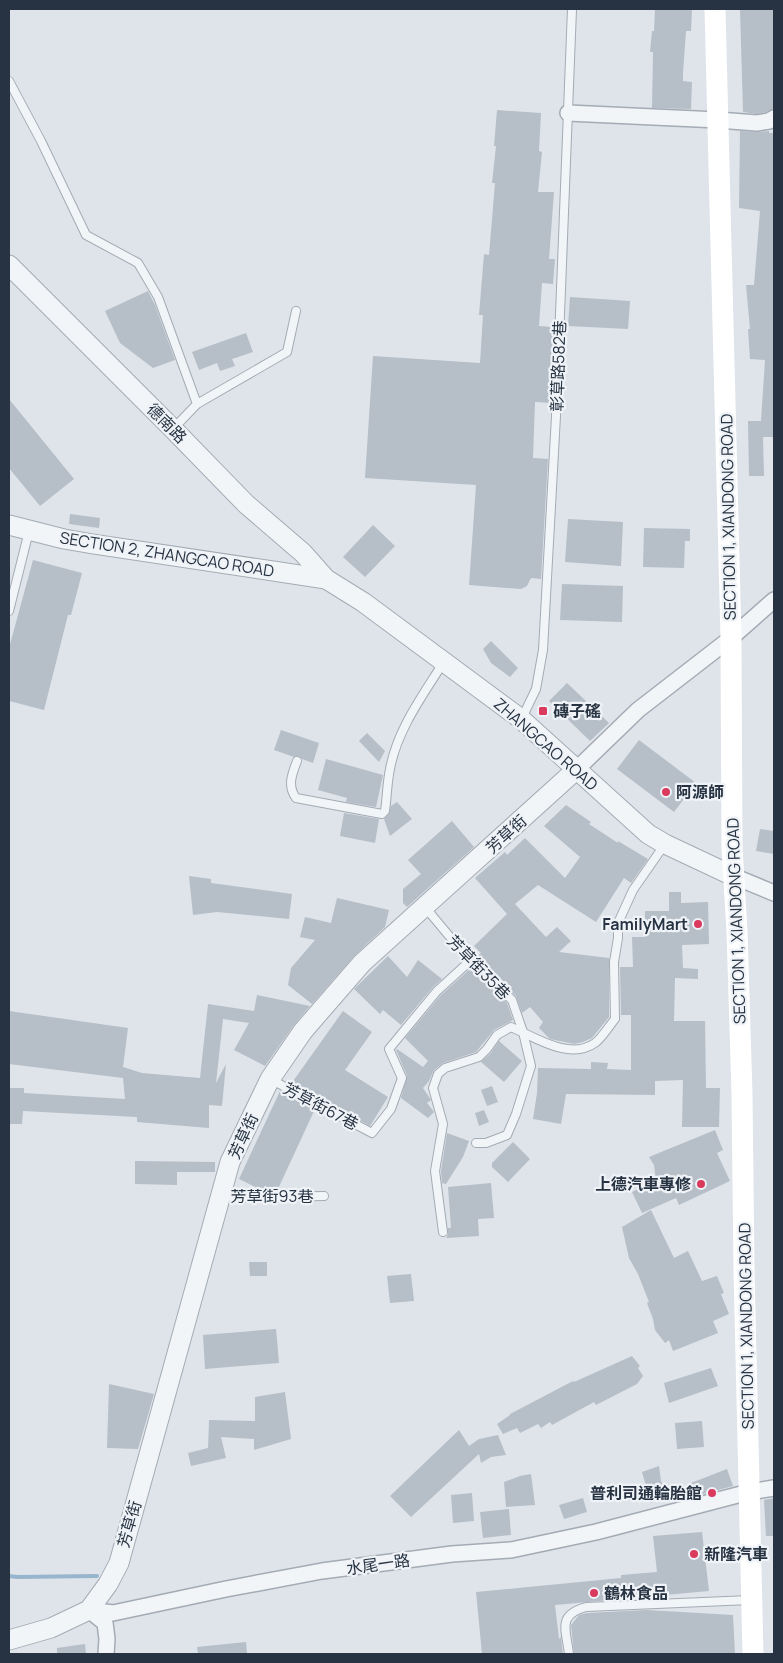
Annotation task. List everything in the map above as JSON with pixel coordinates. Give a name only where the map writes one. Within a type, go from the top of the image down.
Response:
[{"type":"main road","name":"SECTION 1, XIANDONG ROAD","points":[[715,9],[730,638],[733,876],[737,931],[742,1094],[744,1281],[753,1654]]},
{"type":"street","points":[[568,113],[718,120],[757,124],[774,118]]},
{"type":"street","name":"德南路","points":[[9,265],[173,428],[246,504],[303,553],[326,579]]},
{"type":"street","name":"SECTION 2, ZHANGCAO ROAD","points":[[9,525],[93,544],[326,579]]},
{"type":"street","name":"ZHANGCAO ROAD","points":[[326,579],[363,602],[521,720],[648,834],[733,876],[774,893]]},
{"type":"street","points":[[577,769],[638,710],[730,638],[774,600]]},
{"type":"street","name":"芳草街","points":[[89,1610],[108,1584],[118,1562],[230,1162],[270,1079],[303,1030],[336,990],[362,963],[577,769]]},
{"type":"street","name":"水尾一路","points":[[89,1610],[113,1613],[226,1589],[322,1572],[452,1554],[512,1550],[596,1532],[749,1492],[774,1488]]},
{"type":"street","points":[[9,1640],[51,1628],[89,1610],[105,1623],[106,1654]]},
{"type":"lane","name":"彰草路582巷","points":[[521,720],[536,688],[543,650],[556,416],[572,9]]},
{"type":"lane","points":[[9,81],[86,235],[138,263],[158,297],[196,404]]},
{"type":"lane","points":[[173,428],[196,404],[287,352],[296,311]]},
{"type":"lane","points":[[9,611],[29,531]]},
{"type":"lane","points":[[297,761],[292,775],[291,786],[296,798],[382,814],[385,811],[390,768],[398,744],[416,707],[444,661]]},
{"type":"lane","points":[[443,1232],[435,1170],[443,1124],[433,1088],[438,1074],[445,1068],[479,1057],[497,1035],[511,1028],[556,1048],[574,1050],[595,1043],[615,1020],[614,962],[618,938],[618,923],[633,890],[665,844]]},
{"type":"lane","name":"芳草街35巷","points":[[425,907],[470,961],[512,1000],[523,1032],[531,1066],[516,1114],[507,1135],[486,1143],[476,1143]]},
{"type":"lane","name":"芳草街67巷","points":[[270,1079],[372,1133],[390,1109],[402,1078],[389,1049],[437,991],[470,961]]},
{"type":"lane","name":"芳草街93巷","points":[[221,1196],[238,1198],[324,1196]]},
{"type":"lane","points":[[569,1654],[566,1620],[569,1614],[586,1607],[752,1600]]},
{"type":"building","points":[[655,9],[692,9],[691,31],[686,31],[683,73],[683,81],[692,82],[691,109],[652,108],[653,52],[650,52],[652,31],[654,31]]},
{"type":"building","points":[[740,9],[774,9],[774,109],[757,114],[743,112]]},
{"type":"building","points":[[497,110],[541,113],[539,151],[542,152],[538,192],[554,192],[549,259],[555,259],[553,284],[542,283],[539,326],[554,327],[551,403],[535,402],[533,458],[548,459],[541,579],[531,578],[527,586],[521,589],[469,585],[476,485],[365,478],[373,356],[480,363],[483,315],[479,315],[484,254],[489,255],[495,183],[492,183]]},
{"type":"building","points":[[740,131],[769,131],[769,133],[774,133],[774,437],[763,437],[764,476],[749,476],[748,421],[761,421],[765,360],[750,359],[748,329],[750,329],[746,285],[754,285],[760,211],[739,208]]},
{"type":"building","points":[[148,291],[175,360],[153,368],[120,343],[105,311]]},
{"type":"building","points":[[570,297],[630,301],[628,329],[568,326]]},
{"type":"building","points":[[246,333],[253,352],[232,359],[235,366],[220,371],[217,363],[199,370],[192,352]]},
{"type":"building","points":[[9,399],[74,479],[40,506],[9,468]]},
{"type":"building","points":[[70,514],[100,518],[99,528],[69,524]]},
{"type":"building","points":[[568,519],[623,522],[621,566],[565,562]]},
{"type":"building","points":[[373,525],[395,546],[365,577],[343,557]]},
{"type":"building","points":[[644,528],[690,529],[690,541],[685,541],[684,568],[643,567]]},
{"type":"building","points":[[33,560],[82,573],[71,615],[68,615],[44,710],[9,701],[9,648]]},
{"type":"building","points":[[562,584],[623,586],[622,622],[560,620]]},
{"type":"building","points":[[491,641],[518,668],[510,677],[491,663],[483,649]]},
{"type":"building","points":[[567,683],[609,723],[590,741],[549,701]]},
{"type":"building","points":[[281,730],[319,743],[313,763],[299,756],[294,757],[274,750]]},
{"type":"building","points":[[367,733],[385,751],[379,762],[359,741]]},
{"type":"building","points":[[639,740],[696,783],[674,812],[617,769]]},
{"type":"building","points":[[326,759],[383,775],[376,807],[346,802],[347,798],[318,790]]},
{"type":"building","points":[[397,802],[412,819],[390,836],[384,819],[389,814],[391,806]]},
{"type":"building","points":[[566,805],[591,822],[589,824],[618,843],[618,841],[648,859],[631,883],[624,878],[596,922],[538,885],[515,904],[546,937],[557,927],[571,941],[559,952],[609,958],[609,1017],[592,1038],[574,1044],[550,1039],[539,1028],[543,1022],[530,1007],[522,1013],[516,996],[476,958],[481,953],[474,946],[507,914],[475,878],[505,852],[507,855],[525,838],[565,878],[580,857],[544,826]]},
{"type":"building","points":[[344,813],[379,819],[375,843],[340,836]]},
{"type":"building","points":[[452,821],[474,847],[407,907],[403,903],[403,889],[421,874],[408,860]]},
{"type":"building","points":[[760,829],[774,831],[774,854],[756,851]]},
{"type":"building","points":[[189,876],[211,879],[211,883],[292,894],[289,919],[217,912],[193,915]]},
{"type":"building","points":[[669,892],[681,892],[681,903],[708,902],[709,944],[682,945],[683,968],[698,969],[698,979],[675,978],[674,1021],[705,1021],[706,1088],[720,1088],[719,1127],[682,1127],[683,1080],[655,1081],[655,1095],[566,1094],[561,1124],[533,1119],[538,1068],[591,1069],[591,1062],[608,1063],[607,1069],[631,1070],[631,1015],[621,1015],[620,967],[633,967],[632,937],[645,937],[645,911],[669,911]]},
{"type":"building","points":[[337,898],[389,910],[385,927],[354,956],[312,1004],[288,985],[291,968],[315,940],[300,937],[305,917],[331,923]]},
{"type":"building","points":[[388,956],[407,977],[418,960],[442,979],[401,1025],[383,1010],[380,1014],[354,989]]},
{"type":"building","points":[[470,969],[507,1003],[513,1020],[494,1030],[476,1052],[443,1063],[434,1070],[423,1088],[431,1100],[427,1103],[434,1112],[428,1118],[401,1098],[407,1076],[396,1050],[423,1067],[428,1061],[405,1038],[441,995]]},
{"type":"building","points":[[257,995],[310,1006],[265,1066],[234,1050],[249,1023],[223,1019],[216,1083],[226,1064],[222,1106],[209,1105],[209,1128],[137,1122],[137,1117],[23,1111],[22,1124],[9,1124],[9,1088],[24,1088],[24,1093],[125,1099],[123,1078],[9,1064],[9,1011],[128,1028],[123,1067],[142,1073],[200,1078],[208,1004],[254,1011]]},
{"type":"building","points":[[343,1011],[372,1032],[345,1070],[388,1097],[370,1126],[291,1084]]},
{"type":"building","points":[[499,1041],[522,1061],[504,1082],[481,1062],[491,1053]]},
{"type":"building","points":[[492,1086],[498,1102],[487,1106],[481,1090]]},
{"type":"building","points":[[280,1091],[315,1109],[277,1191],[266,1192],[239,1179]]},
{"type":"building","points":[[484,1110],[489,1122],[479,1126],[475,1113]]},
{"type":"building","points":[[715,1130],[723,1150],[717,1153],[730,1181],[679,1205],[676,1198],[642,1213],[632,1192],[656,1180],[654,1165],[649,1157]]},
{"type":"building","points":[[447,1133],[469,1141],[463,1157],[446,1184],[442,1183],[441,1171]]},
{"type":"building","points":[[513,1142],[530,1159],[508,1182],[492,1167],[492,1163]]},
{"type":"building","points":[[135,1161],[215,1162],[215,1172],[177,1172],[177,1185],[135,1184]]},
{"type":"building","points":[[491,1183],[494,1218],[478,1219],[479,1236],[446,1238],[448,1228],[451,1228],[448,1187]]},
{"type":"building","points":[[651,1210],[674,1258],[688,1251],[702,1281],[717,1276],[724,1293],[721,1294],[729,1314],[713,1321],[718,1333],[673,1351],[669,1340],[665,1343],[655,1330],[647,1303],[649,1302],[638,1274],[629,1258],[622,1227]]},
{"type":"building","points":[[249,1262],[267,1262],[267,1276],[250,1276]]},
{"type":"building","points":[[411,1274],[414,1301],[390,1303],[387,1276]]},
{"type":"building","points":[[276,1329],[279,1363],[205,1369],[203,1335]]},
{"type":"building","points":[[632,1356],[640,1366],[638,1368],[643,1376],[637,1384],[596,1405],[594,1402],[552,1425],[550,1422],[541,1428],[538,1424],[520,1433],[517,1428],[503,1434],[497,1424],[510,1414],[573,1381]]},
{"type":"building","points":[[711,1368],[718,1386],[669,1403],[664,1383]]},
{"type":"building","points":[[109,1384],[154,1394],[138,1449],[107,1448]]},
{"type":"building","points":[[285,1392],[291,1439],[254,1450],[254,1439],[221,1437],[226,1458],[191,1466],[188,1453],[208,1448],[209,1420],[255,1421],[255,1397]]},
{"type":"building","points":[[702,1421],[704,1447],[677,1449],[675,1423]]},
{"type":"building","points":[[459,1430],[469,1446],[479,1439],[498,1435],[506,1455],[491,1457],[481,1463],[479,1454],[411,1517],[390,1496]]},
{"type":"building","points":[[659,1466],[661,1481],[668,1496],[651,1503],[642,1472]]},
{"type":"building","points":[[727,1469],[733,1486],[696,1496],[691,1483]]},
{"type":"building","points":[[531,1474],[535,1505],[506,1507],[504,1482]]},
{"type":"building","points":[[472,1493],[474,1521],[453,1523],[451,1495]]},
{"type":"building","points":[[583,1498],[587,1512],[564,1519],[559,1505]]},
{"type":"building","points":[[774,1498],[774,1536],[766,1536],[764,1500]]},
{"type":"building","points":[[509,1509],[511,1535],[483,1538],[480,1512]]},
{"type":"building","points":[[702,1532],[709,1591],[555,1605],[559,1639],[561,1637],[563,1654],[482,1654],[476,1592],[621,1578],[621,1575],[657,1572],[653,1536]]},
{"type":"building","points":[[647,1610],[733,1615],[735,1654],[574,1654],[571,1625],[579,1615]]},
{"type":"building","points":[[246,1642],[247,1654],[198,1654],[197,1647]]},
{"type":"building","points":[[85,1644],[86,1654],[57,1654],[57,1648]]},
{"type":"waterway","points":[[9,1576],[97,1576]]},
{"type":"place","name":"磚子磘","points":[[543,711]]},
{"type":"place","name":"阿源師","points":[[666,792]]},
{"type":"place","name":"FamilyMart","points":[[698,924]]},
{"type":"place","name":"上德汽車專修","points":[[701,1184]]},
{"type":"place","name":"普利司通輪胎館","points":[[712,1493]]},
{"type":"place","name":"新隆汽車","points":[[694,1554]]},
{"type":"place","name":"鶴林食品","points":[[594,1593]]}]
